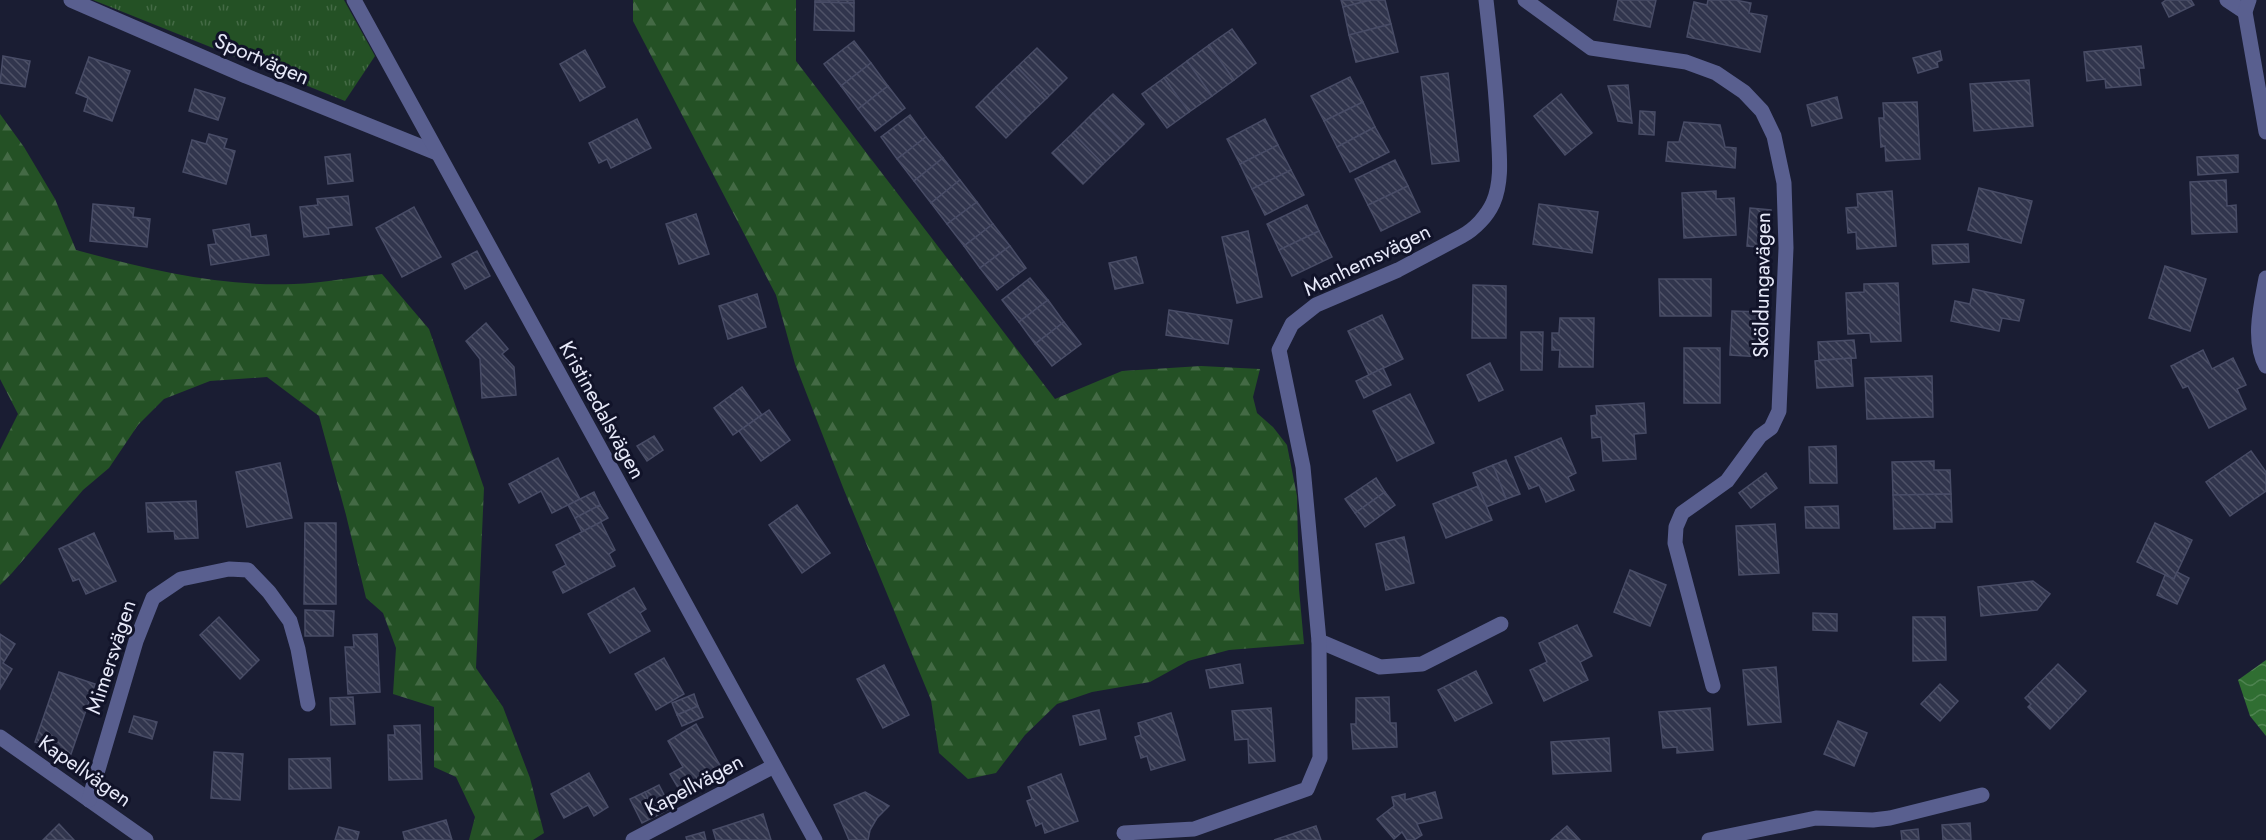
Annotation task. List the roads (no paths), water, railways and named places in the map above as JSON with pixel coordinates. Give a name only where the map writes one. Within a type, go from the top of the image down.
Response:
[{"type":"street","name":"Sportvägen","points":[[71,0],[246,76],[437,153]]},
{"type":"street","name":"Kristinedalsvägen","points":[[354,0],[815,840]]},
{"type":"street","name":"Manhemsvägen","points":[[1124,833],[1194,829],[1307,789],[1320,758],[1319,641],[1303,467],[1279,350],[1292,324],[1316,305],[1398,270],[1471,232],[1493,202],[1500,165],[1495,77],[1485,0]]},
{"type":"street","name":"Sköldungavägen","points":[[1525,0],[1591,48],[1686,62],[1716,73],[1744,92],[1762,111],[1774,136],[1784,183],[1786,249],[1779,411],[1771,428],[1760,436],[1727,481],[1682,513],[1676,527],[1675,543],[1713,686]]},
{"type":"street","points":[[2227,0],[2247,6],[2266,132]]},
{"type":"street","points":[[2266,278],[2258,325],[2262,359],[2266,366]]},
{"type":"street","name":"Mimersvägen","points":[[89,800],[136,641],[153,598],[181,579],[229,568],[248,570],[269,592],[290,621],[298,649],[308,704]]},
{"type":"street","points":[[1319,641],[1380,667],[1422,664],[1501,624]]},
{"type":"street","name":"Kapellvägen","points":[[0,737],[147,840]]},
{"type":"street","name":"Kapellvägen","points":[[633,840],[774,766]]},
{"type":"street","points":[[1709,840],[1816,818],[1873,820],[1890,818],[1982,795]]},
{"type":"water","points":[[2266,660],[2266,736],[2250,716],[2238,680]]}]
